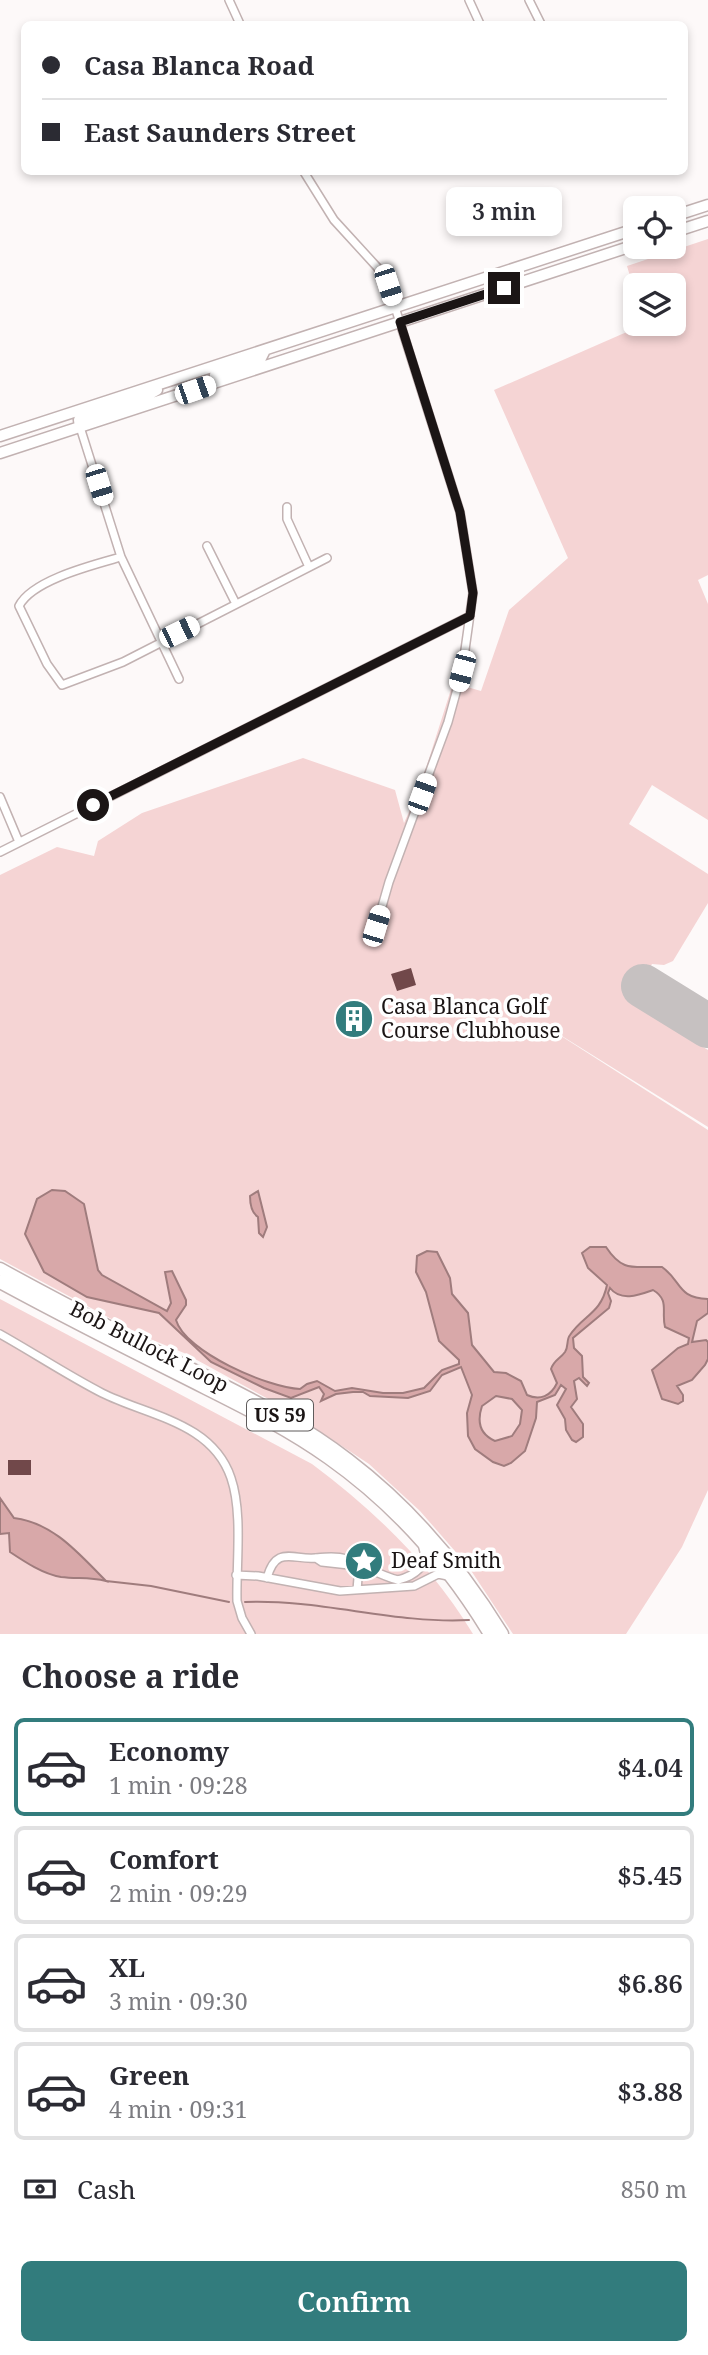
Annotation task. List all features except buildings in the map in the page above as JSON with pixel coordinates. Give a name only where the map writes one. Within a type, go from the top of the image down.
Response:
[{"type":"highway","name":"Bob Bullock Loop","points":[[0,1269],[263,1406],[346,1458],[384,1489],[442,1549],[466,1578],[502,1634]]},
{"type":"highway","name":"Bob Bullock Loop","points":[[0,1282],[288,1432],[348,1473],[421,1541],[452,1577],[490,1634]]},
{"type":"main road","points":[[686,212],[708,205]]},
{"type":"main road","points":[[686,228],[708,221]]},
{"type":"main road","points":[[0,436],[623,233]]},
{"type":"main road","points":[[0,453],[623,249]]},
{"type":"main road","points":[[174,396],[180,387],[260,360],[265,350]]},
{"type":"main road","points":[[80,426],[79,420],[82,418],[141,399],[171,380]]},
{"type":"street","points":[[469,0],[479,21]]},
{"type":"street","points":[[540,0],[530,2],[540,21]]},
{"type":"street","points":[[230,2],[239,21]]},
{"type":"street","points":[[306,175],[334,220],[385,278],[460,512],[473,593],[462,671],[448,722],[389,882],[373,938]]},
{"type":"street","points":[[80,426],[121,557],[179,679]]},
{"type":"street","points":[[287,507],[287,519],[309,567]]},
{"type":"street","points":[[207,546],[236,604]]},
{"type":"street","points":[[121,557],[78,570],[35,590],[25,595],[19,606],[47,664],[62,685],[123,662],[327,558]]},
{"type":"street","points":[[0,852],[470,616]]},
{"type":"street","points":[[0,797],[19,842]]},
{"type":"street","points":[[0,1334],[101,1392],[186,1428],[212,1447],[225,1463],[234,1488],[239,1613],[251,1634]]},
{"type":"street","points":[[267,1577],[273,1564],[284,1556],[293,1555],[316,1558],[322,1562],[359,1566],[390,1578],[405,1578],[416,1572],[424,1563],[425,1554],[421,1541]]},
{"type":"street","points":[[357,1590],[359,1566]]},
{"type":"street","points":[[236,1575],[267,1577],[330,1590],[414,1586],[438,1574],[452,1577]]},
{"type":"shaded area","points":[[708,239],[708,575],[698,580],[708,604],[708,820],[652,785],[629,824],[708,874],[708,903],[673,961],[664,965],[652,964],[629,1002],[708,1050],[708,1127],[533,1018],[708,1130],[708,1490],[682,1547],[626,1634],[513,1634],[468,1566],[420,1511],[369,1464],[283,1407],[0,1259],[0,875],[57,847],[94,856],[98,841],[142,813],[303,758],[395,790],[404,823],[420,787],[453,683],[481,691],[509,610],[568,558],[494,390],[623,334],[623,336],[686,336],[686,273],[629,273],[627,266],[648,259],[686,259],[686,246]]},
{"type":"shaded area","points":[[52,1190],[65,1191],[84,1204],[98,1270],[102,1275],[167,1311],[171,1303],[165,1272],[172,1271],[186,1300],[186,1305],[176,1320],[183,1332],[211,1356],[250,1375],[286,1387],[300,1389],[317,1381],[335,1391],[352,1388],[403,1393],[424,1388],[442,1370],[459,1364],[459,1360],[439,1341],[426,1292],[416,1272],[417,1256],[427,1251],[437,1252],[450,1278],[452,1294],[468,1313],[472,1345],[494,1372],[506,1373],[521,1381],[527,1395],[532,1397],[548,1394],[555,1387],[557,1383],[552,1366],[565,1352],[568,1339],[575,1328],[596,1308],[604,1295],[607,1285],[588,1268],[582,1253],[590,1247],[606,1247],[618,1261],[630,1266],[662,1267],[685,1292],[708,1299],[708,1313],[697,1321],[692,1342],[708,1342],[708,1359],[692,1380],[677,1386],[683,1395],[683,1401],[678,1404],[662,1399],[652,1370],[678,1348],[688,1344],[689,1338],[665,1327],[663,1302],[653,1290],[625,1296],[610,1288],[609,1308],[573,1338],[574,1348],[582,1356],[583,1377],[589,1383],[587,1386],[579,1378],[574,1381],[577,1399],[571,1407],[583,1424],[583,1437],[576,1442],[566,1430],[565,1419],[557,1405],[566,1389],[561,1385],[555,1395],[537,1402],[536,1418],[525,1451],[504,1466],[493,1462],[475,1449],[468,1436],[467,1413],[472,1395],[461,1367],[442,1375],[430,1391],[408,1398],[370,1396],[363,1392],[353,1392],[336,1394],[321,1401],[324,1394],[319,1387],[291,1398],[264,1388],[211,1362],[159,1313],[87,1297],[44,1272],[25,1234],[37,1199]],"holes":[[[496,1396],[512,1399],[522,1410],[520,1424],[512,1436],[495,1441],[486,1435],[481,1427],[482,1406]]]},
{"type":"shaded area","points":[[258,1191],[267,1227],[263,1237],[259,1233],[258,1217],[250,1202],[250,1196]]},
{"type":"shaded area","points":[[0,1299],[312,1464],[358,1501],[401,1541],[440,1586],[473,1634],[0,1634]]},
{"type":"shaded area","points":[[0,1498],[14,1518],[28,1521],[54,1533],[106,1581],[54,1575],[34,1567],[10,1552],[9,1533],[0,1534]]},
{"type":"waterway","points":[[106,1581],[151,1586],[229,1602]]},
{"type":"waterway","points":[[245,1602],[302,1604],[413,1618],[469,1620]]},
{"type":"runway","points":[[643,986],[708,1026]]},
{"type":"place","name":"Casa Blanca Golf Course Clubhouse","points":[[354,1019]]},
{"type":"place","name":"Deaf Smith","points":[[364,1561]]},
{"type":"route","points":[[93,805],[470,616],[473,593],[460,512],[400,322],[504,288]]}]
